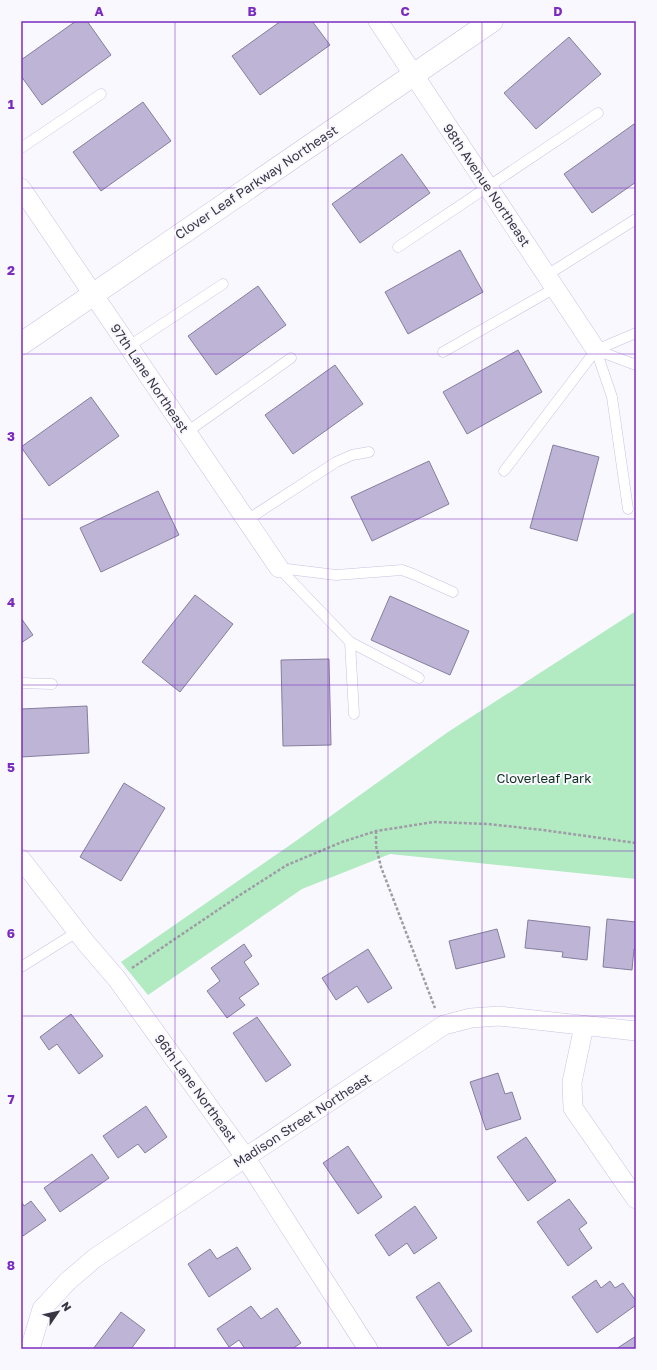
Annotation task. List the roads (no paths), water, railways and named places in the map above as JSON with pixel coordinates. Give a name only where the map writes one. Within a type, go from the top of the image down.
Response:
[{"type":"street","name":"98th Avenue Northeast","points":[[378,21],[596,350]]},
{"type":"street","name":"Clover Leaf Parkway Northeast","points":[[21,344],[492,21]]},
{"type":"street","name":"97th Lane Northeast","points":[[21,188],[279,568]]},
{"type":"street","name":"96th Lane Northeast","points":[[21,859],[77,932],[117,979],[245,1157],[368,1349]]},
{"type":"street","name":"Madison Street Northeast","points":[[30,1349],[42,1309],[68,1281],[95,1258],[444,1025],[472,1018],[499,1016],[636,1031]]},
{"type":"street","points":[[584,1026],[572,1082],[573,1108],[636,1199]]},
{"type":"lane","points":[[21,148],[101,94]]},
{"type":"lane","points":[[398,247],[598,113]]},
{"type":"lane","points":[[443,352],[551,281],[636,218]]},
{"type":"lane","points":[[129,346],[223,284]]},
{"type":"lane","points":[[504,471],[596,350],[636,333]]},
{"type":"lane","points":[[596,350],[636,365]]},
{"type":"lane","points":[[596,350],[612,397],[628,509]]},
{"type":"lane","points":[[187,432],[291,358]]},
{"type":"lane","points":[[247,520],[336,462],[352,455],[369,452]]},
{"type":"lane","points":[[279,568],[336,575],[402,570],[453,592]]},
{"type":"lane","points":[[279,568],[350,642],[419,678]]},
{"type":"lane","points":[[350,642],[354,714]]},
{"type":"lane","points":[[21,683],[52,684]]},
{"type":"lane","points":[[21,967],[77,932]]},
{"type":"park label","name":"Cloverleaf Park","points":[[544,778]]}]
